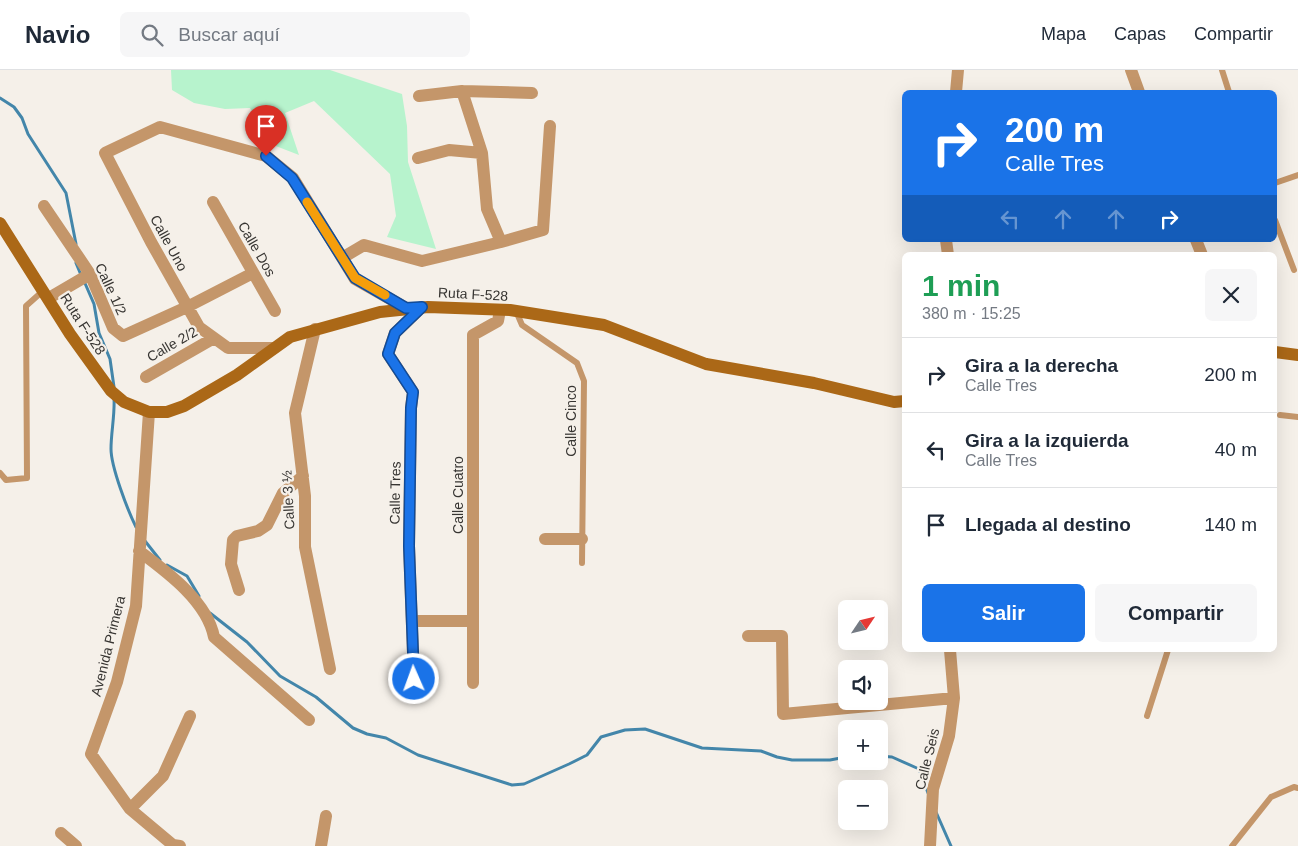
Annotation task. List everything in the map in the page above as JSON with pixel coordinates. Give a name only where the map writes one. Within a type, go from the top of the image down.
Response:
[{"type":"main road","name":"Ruta F-528","points":[[0,224],[70,334],[111,391],[124,402],[149,412],[167,412],[184,406],[237,375],[290,337],[380,312],[422,307],[499,315],[516,311],[604,325],[706,364],[814,383],[894,402],[902,402]]},
{"type":"main road","points":[[1277,352],[1298,355]]},
{"type":"street","points":[[956,90],[958,70]]},
{"type":"street","points":[[1131,70],[1138,90]]},
{"type":"street","points":[[462,91],[482,153],[487,209],[501,242]]},
{"type":"street","points":[[419,96],[462,91],[532,93]]},
{"type":"street","points":[[406,308],[355,278],[342,258],[364,244],[422,260],[501,242],[542,230],[550,126]]},
{"type":"street","name":"Calle Uno","points":[[274,348],[228,348],[199,327],[151,242],[105,153],[160,127],[266,156],[292,178],[342,258]]},
{"type":"street","points":[[418,158],[449,150],[482,153]]},
{"type":"street","name":"Calle Dos","points":[[213,202],[275,311]]},
{"type":"street","name":"Calle 1/2","points":[[44,206],[90,274],[112,328],[123,336],[188,307],[253,273]]},
{"type":"street","points":[[46,294],[90,274]]},
{"type":"street","name":"Calle Tres","points":[[414,679],[409,546],[411,408],[413,392],[388,354],[395,333],[422,307]]},
{"type":"street","name":"Calle Cuatro","points":[[473,683],[474,334],[499,315]]},
{"type":"street","name":"Calle 3 ½","points":[[315,329],[295,413],[305,496],[305,548],[330,669]]},
{"type":"street","name":"Calle 2/2","points":[[146,377],[214,338]]},
{"type":"street","name":"Avenida Primera","points":[[149,412],[136,606],[117,682],[90,754],[130,809],[173,845],[180,846]]},
{"type":"street","points":[[240,590],[231,564],[233,540],[237,536],[258,531],[267,525],[283,493],[303,476]]},
{"type":"street","points":[[562,539],[545,539],[582,539]]},
{"type":"street","points":[[140,551],[179,582],[211,623],[214,637],[309,720]]},
{"type":"street","points":[[412,621],[473,621]]},
{"type":"street","points":[[748,636],[782,636],[783,714],[954,698]]},
{"type":"street","name":"Calle Seis","points":[[930,846],[933,789],[950,736],[954,698],[950,652]]},
{"type":"street","points":[[130,809],[162,776],[190,716]]},
{"type":"street","points":[[321,846],[326,816]]},
{"type":"street","points":[[61,833],[76,846]]},
{"type":"lane","points":[[1222,70],[1228,90]]},
{"type":"lane","points":[[1277,183],[1298,175]]},
{"type":"lane","points":[[1277,225],[1294,270]]},
{"type":"lane","points":[[0,473],[6,480],[27,478],[26,306],[46,294]]},
{"type":"lane","name":"Calle Cinco","points":[[516,311],[522,325],[577,362],[584,381],[582,563]]},
{"type":"lane","points":[[1280,415],[1298,417]]},
{"type":"lane","points":[[1147,716],[1167,652]]},
{"type":"lane","points":[[1232,846],[1271,796],[1294,786],[1298,788]]},
{"type":"green space","points":[[171,70],[330,70],[402,94],[407,126],[408,162],[436,249],[387,237],[396,216],[390,174],[314,101],[285,113],[299,155],[268,143],[250,108],[225,109],[194,103],[172,90]]},
{"type":"waterway","points":[[0,98],[14,107],[22,118],[28,134],[66,193],[76,244]]},
{"type":"waterway","points":[[76,263],[81,275]]},
{"type":"waterway","points":[[84,281],[94,304],[99,333],[110,359],[114,387]]},
{"type":"waterway","points":[[114,398],[112,457],[120,489],[136,527]]},
{"type":"waterway","points":[[145,541],[160,560]]},
{"type":"waterway","points":[[167,565],[187,576],[199,596]]},
{"type":"waterway","points":[[210,613],[247,642],[280,676],[316,697],[353,728],[367,734],[386,738],[418,755],[512,785],[524,784],[569,764],[587,755],[601,737],[625,730],[645,729],[702,748],[761,751],[792,760],[838,758]]},
{"type":"waterway","points":[[888,757],[919,769],[928,793]]},
{"type":"waterway","points":[[936,812],[951,846]]},
{"type":"slow traffic","points":[[307,202],[355,278],[385,295]]},
{"type":"route","points":[[266,156],[292,178],[355,278],[406,308],[422,307],[395,333],[388,354],[413,392],[411,408],[409,546],[414,679]]}]
